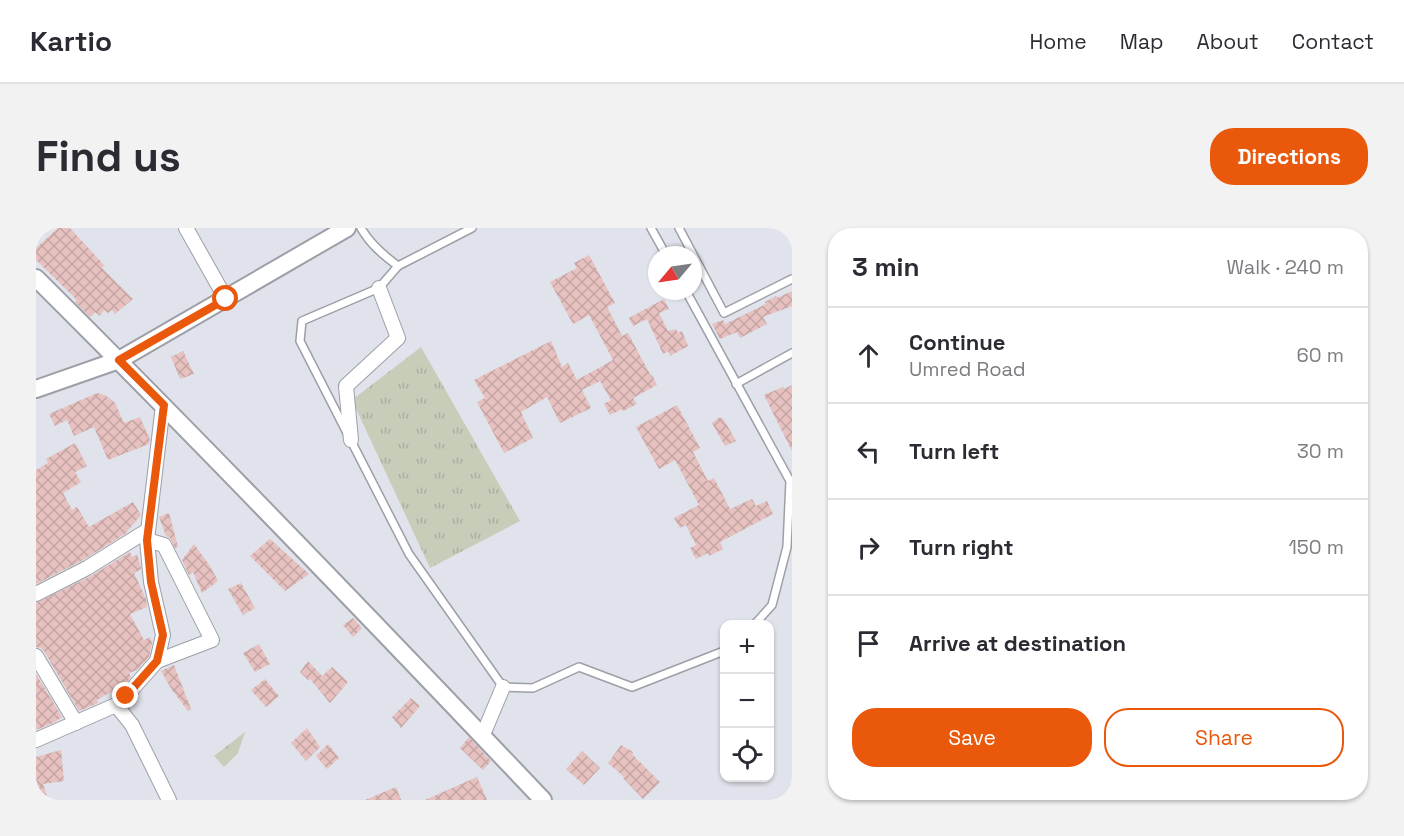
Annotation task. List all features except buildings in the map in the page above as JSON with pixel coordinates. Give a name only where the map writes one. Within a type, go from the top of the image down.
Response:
[{"type":"street","points":[[186,228],[226,299]]},
{"type":"street","points":[[36,389],[119,360],[347,228]]},
{"type":"street","points":[[36,278],[164,405],[543,800]]},
{"type":"street","points":[[351,440],[346,386],[399,338],[379,288]]},
{"type":"street","points":[[157,661],[163,635],[151,582],[148,535],[164,405]]},
{"type":"street","points":[[36,594],[148,535]]},
{"type":"street","points":[[36,740],[116,705],[157,661],[212,640],[164,545],[148,535]]},
{"type":"street","points":[[36,656],[76,723]]},
{"type":"street","points":[[485,730],[503,687]]},
{"type":"street","points":[[116,705],[132,724],[169,800]]},
{"type":"lane","points":[[360,228],[381,254],[398,266]]},
{"type":"lane","points":[[472,228],[398,266],[379,288],[302,321],[300,341],[409,554],[503,687],[533,688],[579,667],[632,687],[720,653]]},
{"type":"lane","points":[[651,228],[661,246]]},
{"type":"lane","points":[[679,228],[724,313],[792,279]]},
{"type":"lane","points":[[691,300],[791,481],[787,547],[772,605],[758,620]]},
{"type":"lane","points":[[736,384],[792,353]]},
{"type":"green space","points":[[421,347],[520,521],[430,568],[352,400]]},
{"type":"green space","points":[[245,732],[238,753],[224,767],[214,756]]},
{"type":"route","points":[[126,696],[157,661],[163,635],[151,582],[147,540],[164,405],[119,360],[226,299]]}]
